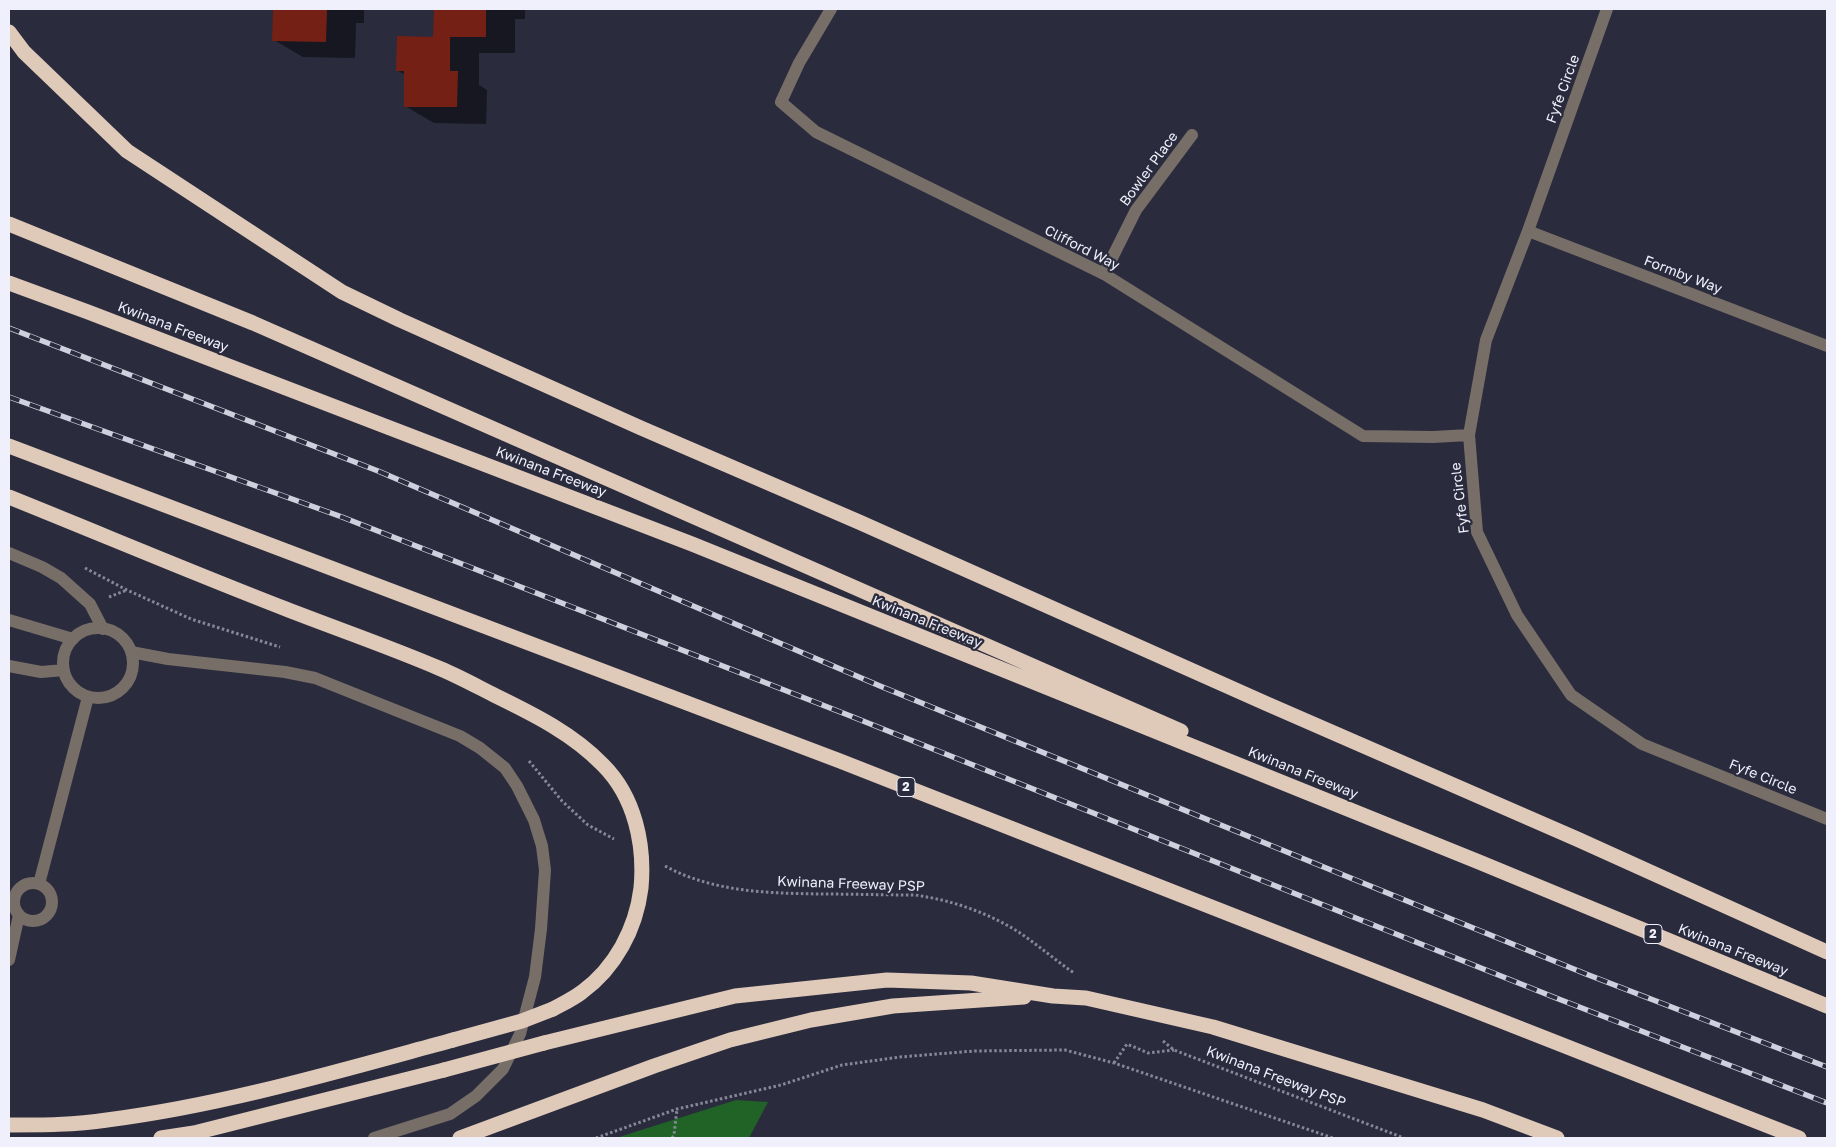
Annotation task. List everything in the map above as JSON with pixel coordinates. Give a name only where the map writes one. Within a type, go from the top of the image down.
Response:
[{"type":"highway","points":[[9,32],[24,52],[127,151],[342,292],[641,428],[1568,835],[1827,952]]},
{"type":"highway","points":[[9,224],[253,323],[1480,862]]},
{"type":"highway","name":"Kwinana Freeway","points":[[9,283],[97,315],[692,544],[1480,862],[1827,1006]]},
{"type":"highway","name":"2","points":[[9,446],[850,764],[1799,1138]]},
{"type":"highway","points":[[9,498],[441,669],[532,714],[567,734],[604,766],[622,790],[633,814],[640,841],[642,872],[640,897],[628,934],[614,960],[581,993],[553,1009],[522,1021],[322,1076],[193,1106],[106,1121],[9,1125]]},
{"type":"highway","points":[[160,1138],[194,1133],[444,1070],[544,1042],[735,996],[887,980],[971,983],[1053,996],[1086,998],[1213,1027],[1483,1110],[1558,1138]]},
{"type":"highway","points":[[460,1138],[711,1046],[802,1022],[893,1006],[1053,996]]},
{"type":"street","name":"Clifford Way","points":[[831,9],[799,63],[781,102],[816,132],[1104,274],[1363,436],[1433,437],[1469,435]]},
{"type":"street","name":"Fyfe Circle","points":[[1607,9],[1528,231],[1486,340],[1469,435],[1477,532],[1517,616],[1571,695],[1642,744],[1827,819]]},
{"type":"street","name":"Bowler Place","points":[[1104,274],[1136,210],[1192,135]]},
{"type":"street","name":"Formby Way","points":[[1528,231],[1827,346]]},
{"type":"street","points":[[9,553],[42,567],[61,578],[90,604],[103,629]]},
{"type":"street","points":[[9,620],[73,639]]},
{"type":"street","points":[[103,629],[112,631],[120,636],[131,652],[133,663],[132,674],[119,691],[110,696],[99,698],[88,697],[72,687],[64,670],[65,653],[73,639],[87,630],[103,629]]},
{"type":"street","points":[[131,652],[168,659],[286,672],[316,678],[460,736],[480,748],[504,768],[517,786],[534,820],[542,846],[545,870],[535,977],[520,1034],[503,1069],[476,1096],[450,1114],[374,1138]]},
{"type":"street","points":[[9,666],[41,672],[64,670]]},
{"type":"street","points":[[39,884],[88,697]]},
{"type":"street","points":[[9,960],[19,915],[15,904],[18,893],[26,885],[39,884],[49,892],[52,904],[47,915],[36,921],[30,921],[19,915]]},
{"type":"path","name":"Kwinana Freeway PSP","points":[[663,865],[718,887],[772,893],[915,895],[944,900],[989,916],[1018,931],[1078,977]]},
{"type":"path","name":"Kwinana Freeway PSP","points":[[1158,1037],[1174,1050],[1404,1138]]},
{"type":"path","points":[[1114,1063],[1127,1044],[1148,1053],[1174,1050]]},
{"type":"path","points":[[596,1138],[677,1109],[781,1086],[842,1065],[900,1057],[974,1051],[1065,1050],[1114,1063],[1333,1138]]},
{"type":"path","points":[[672,1138],[677,1109]]},
{"type":"green space","points":[[736,1100],[768,1102],[749,1138],[616,1138]]},
{"type":"building","points":[[273,9],[327,9],[326,42],[272,41]]},
{"type":"building","points":[[434,9],[486,9],[486,37],[450,37],[450,71],[458,71],[457,107],[404,107],[404,71],[396,71],[397,36],[433,37]]},
{"type":"railway","points":[[9,328],[378,471],[880,686],[1586,974],[1827,1067]]},
{"type":"railway","points":[[9,397],[342,517],[848,715],[1556,998],[1827,1103]]}]
